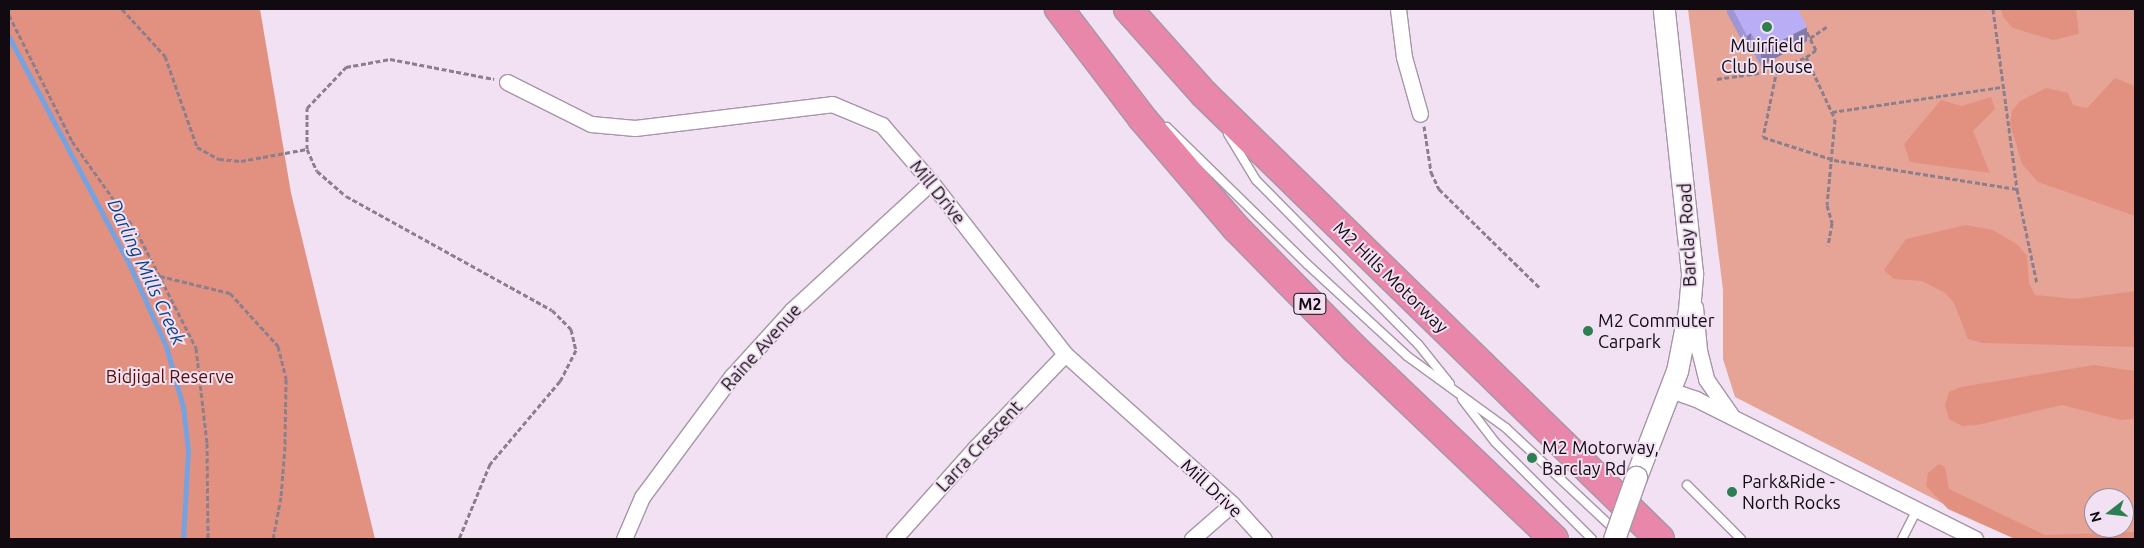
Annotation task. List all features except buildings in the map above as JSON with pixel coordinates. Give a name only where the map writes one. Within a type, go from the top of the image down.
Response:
[{"type":"highway","name":"M2","points":[[1059,9],[1088,48],[1236,228],[1355,349],[1554,539]]},
{"type":"highway","name":"M2 Hills Motorway","points":[[1128,9],[1204,94],[1660,539]]},
{"type":"main road","name":"Barclay Road","points":[[1614,539],[1670,390],[1685,338],[1692,273],[1664,9]]},
{"type":"street","points":[[1398,9],[1404,57],[1420,114]]},
{"type":"street","name":"Mill Drive","points":[[507,82],[591,124],[635,128],[832,104],[882,125],[931,182],[1065,354],[1232,504],[1264,539]]},
{"type":"street","name":"Raine Avenue","points":[[624,539],[642,496],[732,376],[792,310],[931,182]]},
{"type":"street","points":[[1692,273],[1701,365],[1712,390],[1732,417]]},
{"type":"street","name":"Larra Crescent","points":[[894,539],[975,448],[1065,354]]},
{"type":"street","points":[[1670,390],[1732,417],[1975,539]]},
{"type":"street","points":[[1192,539],[1232,504]]},
{"type":"lane","name":"M2","points":[[1088,48],[1142,102]]},
{"type":"lane","name":"M2","points":[[1204,94],[1256,180],[1418,344],[1495,442],[1592,539]]},
{"type":"lane","name":"M2","points":[[1162,122],[1328,284],[1407,356],[1506,428],[1625,539]]},
{"type":"lane","points":[[1687,485],[1740,539]]},
{"type":"lane","points":[[1902,539],[1917,509]]},
{"type":"path","points":[[122,9],[165,56],[197,147],[219,159],[241,161],[306,149]]},
{"type":"path","points":[[1994,9],[2002,87],[2017,189],[2037,284]]},
{"type":"path","points":[[9,15],[72,141],[137,232],[196,348],[207,444],[208,539]]},
{"type":"path","points":[[1717,79],[1777,69],[1806,57],[1816,50],[1802,24]]},
{"type":"path","points":[[1810,38],[1828,26]]},
{"type":"path","points":[[1806,57],[1835,119],[1834,160],[1827,206],[1832,223],[1828,246]]},
{"type":"path","points":[[459,539],[490,464],[560,381],[576,350],[571,329],[552,310],[346,196],[317,170],[306,149],[307,108],[346,67],[390,59],[507,82]]},
{"type":"path","points":[[1777,69],[1763,137],[1834,160],[2017,189]]},
{"type":"path","points":[[1832,112],[2002,87]]},
{"type":"path","points":[[1420,114],[1429,141],[1431,172],[1439,189],[1540,288]]},
{"type":"path","points":[[159,275],[230,293],[278,346],[286,379],[285,446],[281,497],[273,539]]},
{"type":"shaded area","points":[[1688,9],[2135,9],[2135,539],[2020,539],[1979,522],[1735,397],[1723,359],[1723,290]]},
{"type":"green space","name":"Bidjigal Reserve","points":[[9,9],[260,9],[291,193],[375,539],[9,539]]},
{"type":"green space","points":[[2001,9],[2076,9],[2079,34],[2053,40],[2013,28],[2003,17]]},
{"type":"green space","points":[[2115,78],[2135,86],[2135,216],[2038,182],[2022,164],[2010,124],[2012,111],[2020,101],[2046,88],[2068,93],[2073,105],[2087,108]]},
{"type":"green space","points":[[1991,97],[1995,109],[1973,131],[1990,173],[1910,162],[1904,144],[1941,100],[1962,106]]},
{"type":"green space","points":[[1966,225],[1993,230],[2018,245],[2027,256],[2029,283],[2035,295],[2075,299],[2135,291],[2135,347],[1982,343],[1968,339],[1954,303],[1945,293],[1922,281],[1894,279],[1884,270],[1906,239]]},
{"type":"green space","points":[[2094,365],[2135,371],[2135,416],[2133,419],[2121,420],[2062,405],[1977,425],[1962,426],[1949,419],[1945,405],[1949,392],[1961,387]]},
{"type":"green space","points":[[1939,464],[1945,467],[1949,489],[2045,535],[2084,534],[2084,538],[2134,538],[2135,532],[2135,539],[2015,539],[1948,509],[1926,486],[1928,473]]},
{"type":"waterway","name":"Darling Mills Creek","points":[[9,37],[130,266],[166,346],[183,407],[188,450],[183,539]]},
{"type":"place","name":"Muirfield Club House","points":[[1767,27]]},
{"type":"place","name":"M2 Commuter Carpark","points":[[1588,331]]},
{"type":"place","name":"M2 Motorway, Barclay Rd","points":[[1532,458]]},
{"type":"place","name":"Park&Ride - North Rocks","points":[[1732,492]]}]
